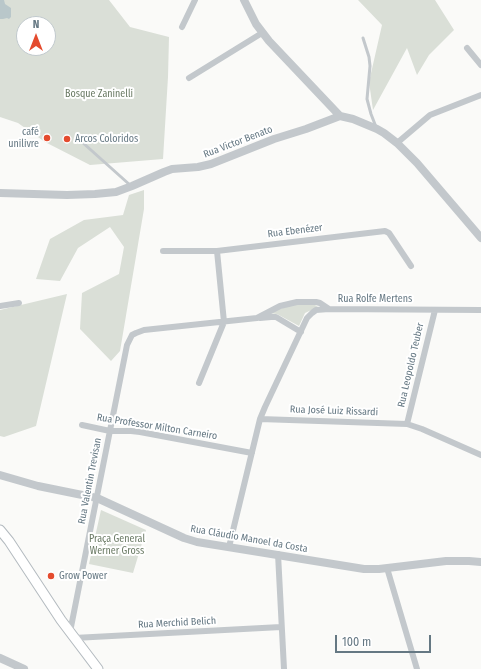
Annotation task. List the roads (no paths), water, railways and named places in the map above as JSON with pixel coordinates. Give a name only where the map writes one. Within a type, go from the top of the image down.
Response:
[{"type":"main road","points":[[0,530],[9,541],[72,635],[98,669]]},
{"type":"street","points":[[182,26],[195,0]]},
{"type":"street","points":[[244,0],[262,33],[277,51],[340,116],[353,119],[377,129],[397,143],[417,163],[481,238]]},
{"type":"street","points":[[190,78],[262,33]]},
{"type":"street","points":[[467,48],[481,65]]},
{"type":"street","points":[[397,143],[430,115],[481,95]]},
{"type":"street","name":"Rua Victor Benato","points":[[0,193],[83,195],[116,192],[172,169],[198,167],[211,164],[274,139],[340,116]]},
{"type":"street","name":"Rua Ebenézer","points":[[163,251],[217,251],[385,231],[389,233],[411,266]]},
{"type":"street","points":[[199,383],[224,322],[217,251]]},
{"type":"street","name":"Rua Rolfe Mertens","points":[[132,335],[144,330],[257,318],[280,306],[297,302],[316,302],[329,309],[481,310]]},
{"type":"street","points":[[0,306],[19,303]]},
{"type":"street","points":[[229,547],[260,419],[265,407],[307,318],[312,313],[320,309],[329,309]]},
{"type":"street","name":"Rua Leopoldo Teuber","points":[[408,424],[435,310]]},
{"type":"street","points":[[257,318],[274,317],[300,332]]},
{"type":"street","name":"Rua Valentin Trevisan","points":[[72,635],[127,345],[132,335]]},
{"type":"street","name":"Rua José Luiz Rissardi","points":[[260,419],[408,424],[481,455]]},
{"type":"street","name":"Rua Professor Milton Carneiro","points":[[82,425],[110,431],[140,432],[252,453]]},
{"type":"street","name":"Rua Cláudio Manoel da Costa","points":[[0,475],[38,486],[97,498],[184,538],[197,542],[357,568],[387,568],[446,561],[481,562]]},
{"type":"street","points":[[278,554],[284,669]]},
{"type":"street","points":[[387,568],[417,669]]},
{"type":"street","name":"Rua Merchid Belich","points":[[72,635],[281,627]]},
{"type":"street","points":[[0,658],[24,669]]},
{"type":"lane","points":[[363,38],[369,57],[370,66],[366,99],[377,129]]},
{"type":"lane","points":[[82,142],[132,186]]},
{"type":"place","name":"café unilivre","points":[[47,138]]},
{"type":"place","name":"Arcos Coloridos","points":[[67,139]]},
{"type":"place","name":"Grow Power","points":[[51,576]]},
{"type":"park label","name":"Bosque Zaninelli","points":[[99,94]]},
{"type":"park label","name":"Praça General Werner Gross","points":[[117,544]]}]
